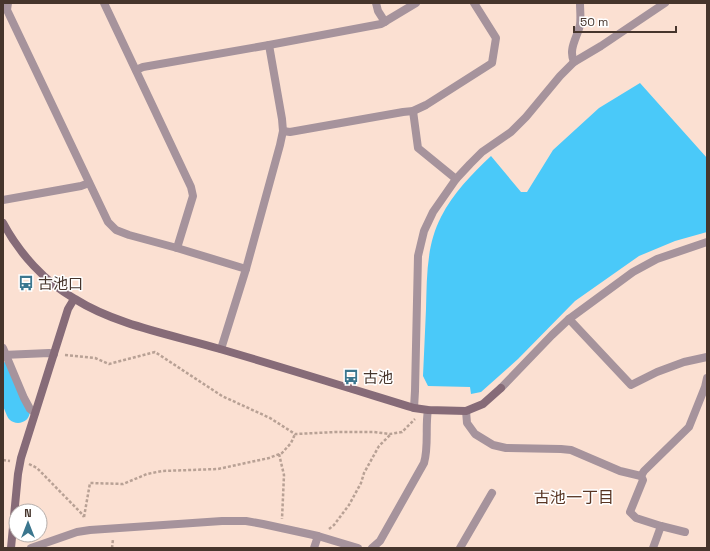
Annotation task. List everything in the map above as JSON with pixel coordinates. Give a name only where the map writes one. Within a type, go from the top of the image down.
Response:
[{"type":"street","points":[[8,3],[7,10],[108,222],[116,230],[129,235],[246,269]]},
{"type":"street","points":[[104,3],[192,187],[193,196],[177,248]]},
{"type":"street","points":[[376,3],[378,11],[385,22]]},
{"type":"street","points":[[136,70],[143,67],[381,24],[416,3]]},
{"type":"street","points":[[283,132],[413,111],[426,105],[492,63],[496,38],[474,3]]},
{"type":"street","points":[[574,62],[572,58],[572,47],[580,24],[580,3]]},
{"type":"street","points":[[414,408],[418,256],[424,231],[433,212],[456,179],[482,152],[511,132],[574,62],[601,46],[665,3]]},
{"type":"street","points":[[221,349],[246,269],[283,132],[269,45]]},
{"type":"street","points":[[413,111],[418,148],[456,179]]},
{"type":"street","points":[[3,200],[81,186],[89,183]]},
{"type":"street","points":[[3,224],[27,259],[49,281],[74,299],[106,315],[144,328],[221,349],[414,408],[466,411],[483,404],[501,388],[569,319],[633,272],[657,258],[707,242]]},
{"type":"street","points":[[11,548],[20,462],[68,309],[74,299]]},
{"type":"street","points":[[569,319],[630,385],[657,372],[684,362],[707,357]]},
{"type":"street","points":[[35,413],[30,409],[24,398],[4,352],[54,354]]},
{"type":"street","points":[[685,532],[636,518],[630,512],[643,480],[641,476],[644,471],[689,427],[705,387],[707,378]]},
{"type":"street","points":[[372,548],[380,541],[424,463],[427,455],[426,419],[428,410]]},
{"type":"street","points":[[466,411],[467,422],[475,434],[493,445],[506,448],[571,450],[620,471],[641,476]]},
{"type":"street","points":[[460,548],[492,493]]},
{"type":"street","points":[[31,548],[82,531],[222,521],[246,521],[318,536],[358,548]]},
{"type":"street","points":[[653,548],[661,526]]},
{"type":"street","points":[[314,548],[318,536]]},
{"type":"path","points":[[54,354],[95,358],[109,364],[155,352],[222,396],[270,418],[295,434],[374,432],[390,434],[402,432],[415,418],[414,408]]},
{"type":"path","points":[[82,531],[90,483],[122,484],[147,474],[162,471],[218,469],[269,458],[282,452],[291,443],[295,434]]},
{"type":"path","points":[[318,536],[334,525],[349,506],[361,483],[364,473],[379,446],[390,434]]},
{"type":"path","points":[[279,454],[284,475],[281,528]]},
{"type":"path","points":[[3,460],[29,464],[37,468],[84,517]]},
{"type":"water","points":[[640,83],[707,158],[707,232],[675,241],[639,256],[575,301],[518,359],[481,392],[471,394],[470,387],[428,386],[423,376],[428,262],[432,239],[436,228],[451,200],[470,177],[491,156],[521,192],[527,192],[553,150],[599,108]]},
{"type":"waterway","points":[[3,374],[18,411]]},
{"type":"place","name":"古池口","points":[[26,283]]},
{"type":"place","name":"古池","points":[[351,377]]},
{"type":"district","name":"古池一丁目","points":[[574,497]]}]
